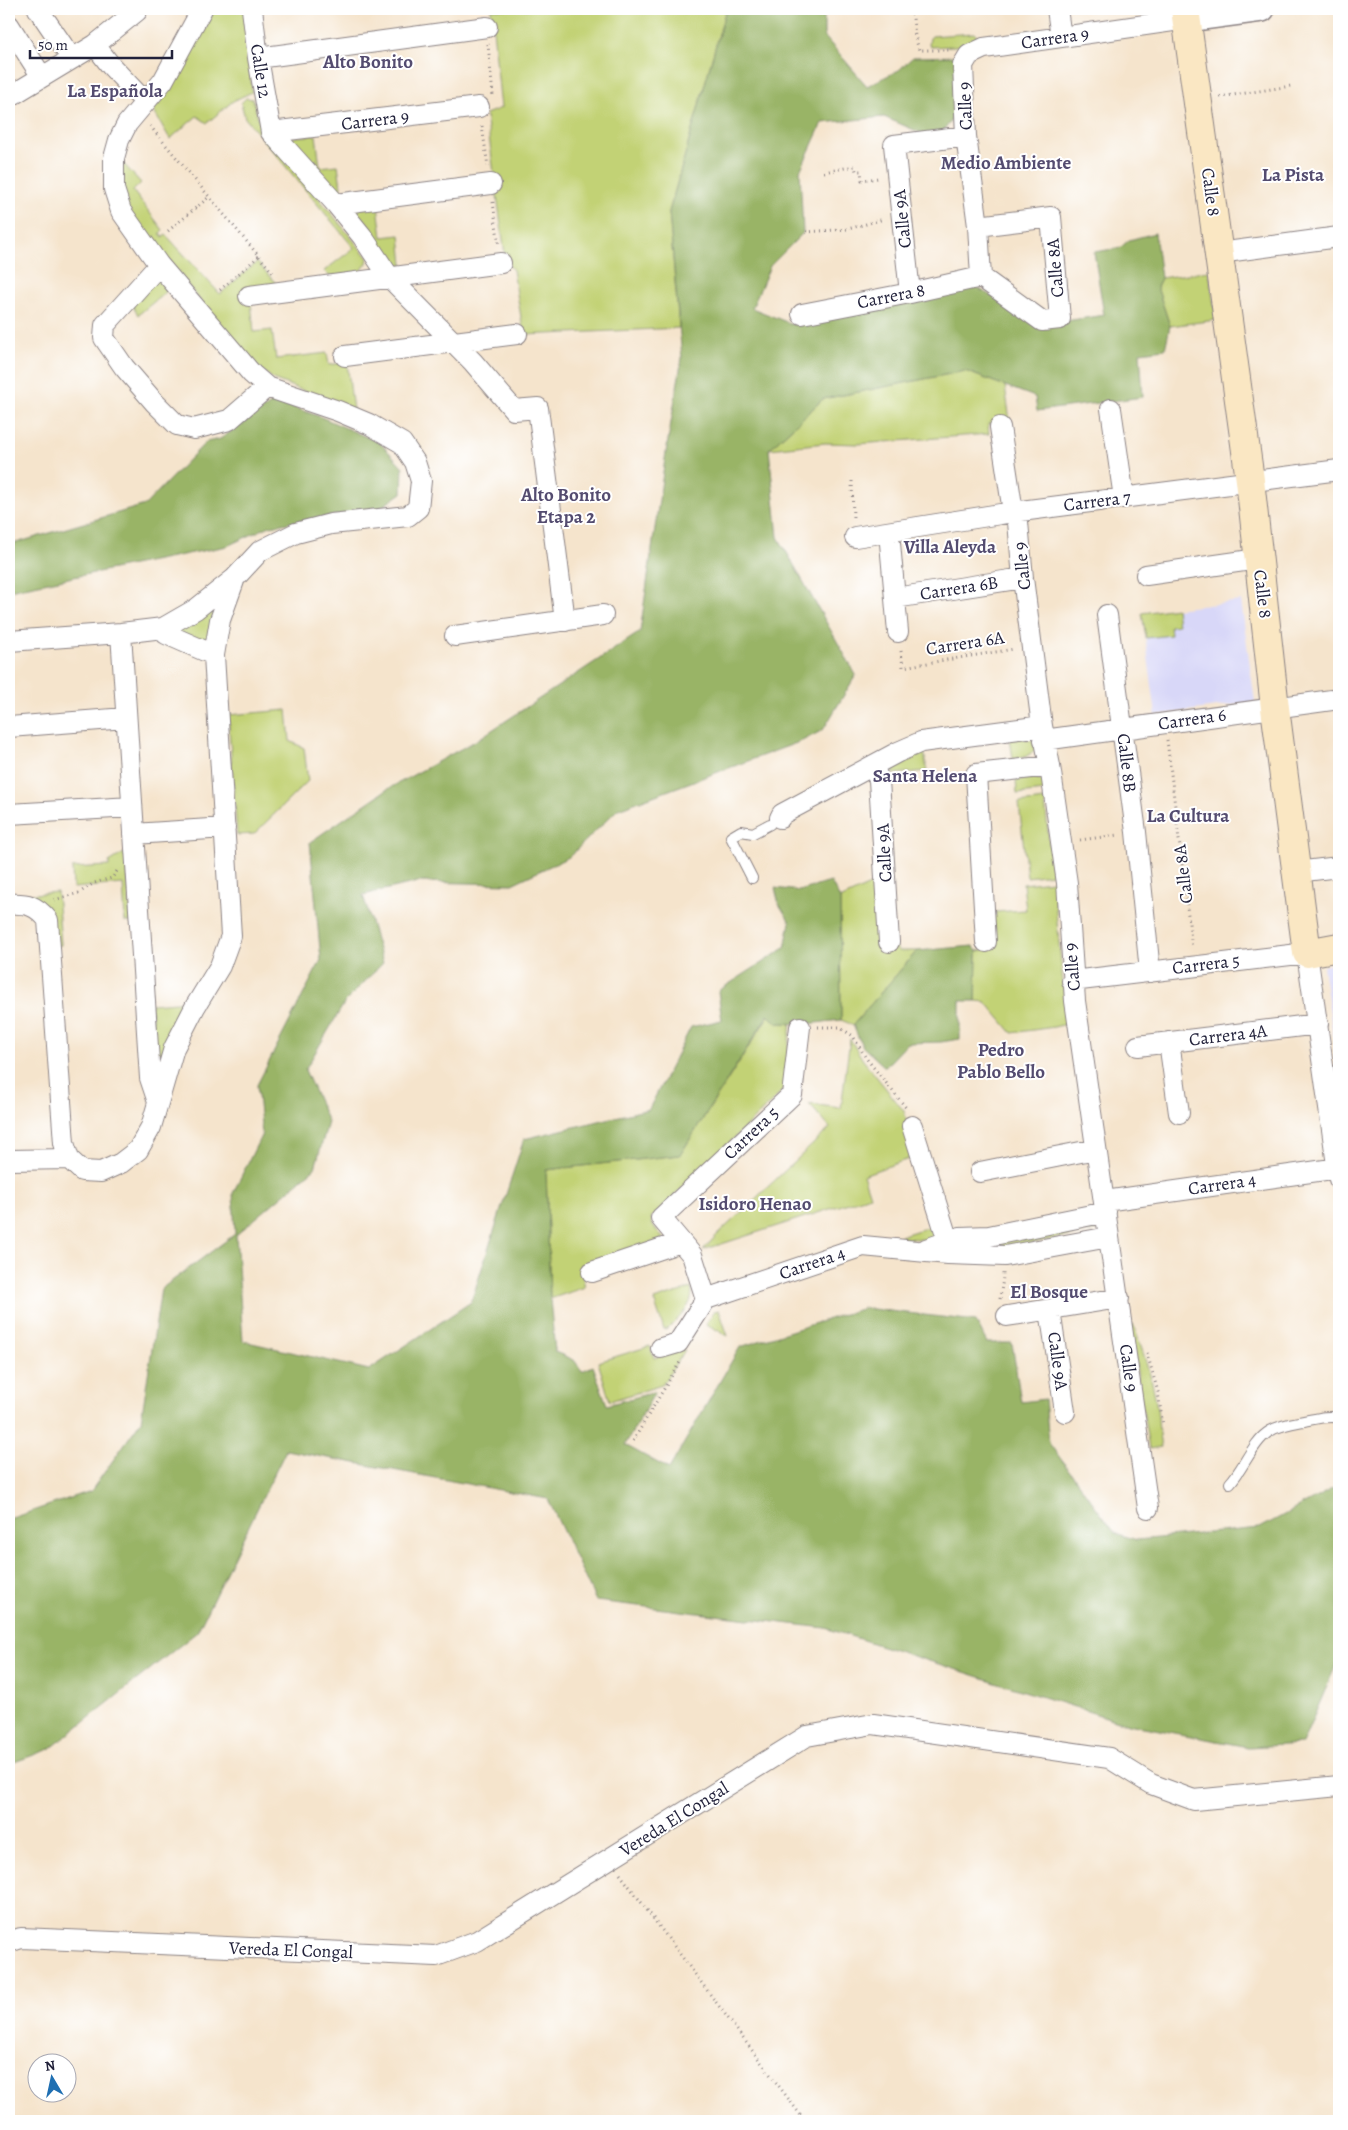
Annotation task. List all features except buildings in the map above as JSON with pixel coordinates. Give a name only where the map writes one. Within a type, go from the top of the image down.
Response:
[{"type":"main road","name":"Calle 8","points":[[1186,14],[1250,480],[1258,559],[1307,953]]},
{"type":"main road","name":"Carrera 5","points":[[1307,953],[1339,947]]},
{"type":"street","points":[[38,9],[72,59]]},
{"type":"street","points":[[9,641],[164,628],[196,609],[235,578],[260,550],[296,532],[331,524],[408,516],[418,508],[421,482],[415,462],[402,443],[369,424],[267,386],[252,374],[159,265],[121,211],[114,188],[114,158],[119,140],[127,124],[163,81],[202,9]]},
{"type":"street","name":"Calle 12","points":[[252,9],[258,58],[271,132]]},
{"type":"street","points":[[1057,9],[1061,37]]},
{"type":"street","name":"Carrera 9","points":[[969,55],[984,48],[1061,37],[1186,14],[1262,9]]},
{"type":"street","points":[[9,97],[95,45],[136,10]]},
{"type":"street","points":[[9,26],[42,77]]},
{"type":"street","points":[[258,58],[487,27]]},
{"type":"street","points":[[95,45],[111,66],[145,102]]},
{"type":"street","name":"Calle 9","points":[[969,55],[963,65],[966,136],[978,226],[981,277]]},
{"type":"street","name":"Carrera 9","points":[[271,132],[479,107]]},
{"type":"street","points":[[271,132],[336,204],[362,236],[390,278],[454,342],[514,410],[538,408],[565,621]]},
{"type":"street","name":"Calle 9A","points":[[910,293],[894,145],[966,136]]},
{"type":"street","points":[[336,204],[491,184]]},
{"type":"street","name":"Calle 8A","points":[[978,226],[1051,217],[1060,318],[1042,321],[981,277]]},
{"type":"street","points":[[1219,253],[1339,237]]},
{"type":"street","points":[[249,296],[501,263]]},
{"type":"street","points":[[159,265],[105,325],[104,338],[124,367],[155,403],[177,425],[194,429],[229,420],[267,386]]},
{"type":"street","name":"Carrera 8","points":[[802,314],[981,277]]},
{"type":"street","points":[[345,356],[517,334]]},
{"type":"street","points":[[1111,409],[1124,498]]},
{"type":"street","name":"Calle 9","points":[[1000,427],[1013,512],[1018,522],[1023,578],[1043,733],[1050,766],[1067,883],[1072,981],[1148,1508]]},
{"type":"street","name":"Carrera 7","points":[[855,537],[1013,512],[1339,470]]},
{"type":"street","points":[[888,532],[898,632]]},
{"type":"street","points":[[1146,575],[1258,559]]},
{"type":"street","points":[[9,904],[23,903],[40,909],[48,920],[64,1143],[69,1159],[82,1171],[101,1172],[121,1163],[138,1150],[152,1128],[174,1048],[195,1007],[220,966],[231,936],[214,655],[220,620],[235,578]]},
{"type":"street","name":"Carrera 6B","points":[[896,598],[1023,578]]},
{"type":"street","points":[[455,636],[603,615]]},
{"type":"street","name":"Calle 8B","points":[[1107,615],[1136,832],[1150,972]]},
{"type":"street","points":[[164,628],[166,634],[214,655]]},
{"type":"street","points":[[121,633],[150,1078],[158,1102]]},
{"type":"street","name":"Carrera 6","points":[[775,821],[782,814],[898,752],[921,742],[1123,728],[1339,699]]},
{"type":"street","points":[[9,727],[126,718]]},
{"type":"street","name":"Calle 9A","points":[[873,766],[879,780],[889,942]]},
{"type":"street","points":[[986,942],[976,774],[1050,766]]},
{"type":"street","points":[[9,814],[132,807]]},
{"type":"street","points":[[134,841],[225,828]]},
{"type":"street","points":[[1296,872],[1339,867]]},
{"type":"street","name":"Carrera 5","points":[[1072,981],[1307,953]]},
{"type":"street","name":"Calle 8","points":[[1307,953],[1339,1172]]},
{"type":"street","name":"Carrera 4A","points":[[1138,1046],[1318,1024]]},
{"type":"street","name":"Carrera 5","points":[[682,1242],[661,1218],[792,1096],[800,1027]]},
{"type":"street","points":[[1169,1042],[1179,1113]]},
{"type":"street","points":[[912,1126],[948,1241]]},
{"type":"street","points":[[980,1172],[1096,1149]]},
{"type":"street","points":[[9,1160],[69,1159]]},
{"type":"street","name":"Carrera 4","points":[[922,1251],[960,1237],[989,1236],[1106,1207],[1339,1172]]},
{"type":"street","name":"Carrera 4","points":[[706,1299],[863,1246],[948,1254],[1006,1256],[1109,1237]]},
{"type":"street","points":[[592,1272],[682,1242],[692,1255],[706,1299],[669,1346]]},
{"type":"street","points":[[1007,1316],[1119,1298]]},
{"type":"street","name":"Calle 9A","points":[[1050,1310],[1066,1412]]},
{"type":"street","name":"Vereda El Congal","points":[[9,1942],[21,1938],[436,1956],[477,1941],[807,1736],[874,1724],[1109,1758],[1151,1784],[1194,1800],[1339,1786]]},
{"type":"lane","points":[[752,878],[731,836],[741,831],[753,833],[775,821]]},
{"type":"lane","points":[[1230,1483],[1244,1466],[1260,1440],[1270,1431],[1306,1420],[1339,1418]]},
{"type":"path","points":[[912,9],[915,36],[919,50],[955,50],[969,55]]},
{"type":"path","points":[[487,27],[494,105],[479,107],[501,263]]},
{"type":"path","points":[[1198,100],[1291,86]]},
{"type":"path","points":[[145,102],[148,124],[288,291]]},
{"type":"path","points":[[824,172],[855,166],[856,171],[861,171],[862,180],[897,174]]},
{"type":"path","points":[[168,231],[209,197]]},
{"type":"path","points":[[806,232],[848,229],[901,215]]},
{"type":"path","points":[[220,290],[259,256]]},
{"type":"path","points":[[852,481],[855,537]]},
{"type":"path","name":"Carrera 6A","points":[[903,667],[1032,646]]},
{"type":"path","name":"Calle 8A","points":[[1165,722],[1194,966]]},
{"type":"path","points":[[1061,842],[1136,832]]},
{"type":"path","points":[[40,909],[56,899],[79,893],[94,883],[112,878],[134,841]]},
{"type":"path","points":[[800,1027],[839,1028],[853,1036],[866,1058],[907,1108],[912,1126]]},
{"type":"path","points":[[1006,1256],[1002,1264],[1003,1285],[1000,1289],[1000,1312],[1007,1316]]},
{"type":"path","points":[[633,1441],[688,1349],[669,1346]]},
{"type":"path","points":[[609,1859],[805,2121]]},
{"type":"shaded area","points":[[1241,601],[1255,702],[1156,715],[1142,613]]},
{"type":"shaded area","points":[[1339,963],[1339,1075],[1323,966]]},
{"type":"green space","points":[[215,9],[245,9],[252,92],[233,101],[207,123],[197,116],[170,139],[153,110],[171,89]]},
{"type":"green space","points":[[491,9],[726,9],[669,212],[679,328],[524,335],[513,270],[506,262],[486,114],[501,108]]},
{"type":"green space","points":[[726,9],[824,9],[824,36],[867,86],[899,70],[913,57],[960,56],[959,111],[940,135],[926,135],[884,117],[822,123],[800,171],[803,233],[770,266],[752,308],[794,325],[976,287],[1040,325],[1104,315],[1094,252],[1120,248],[1129,240],[1155,233],[1161,278],[1157,287],[1170,326],[1165,349],[1140,352],[1143,397],[1037,411],[1035,397],[965,371],[823,399],[769,449],[778,537],[856,675],[823,730],[802,741],[618,809],[569,857],[512,884],[418,882],[363,895],[383,963],[345,1002],[305,1070],[328,1122],[315,1168],[236,1235],[243,1341],[369,1370],[471,1302],[524,1139],[649,1109],[691,1027],[722,1020],[718,991],[785,948],[790,922],[779,904],[775,888],[799,891],[831,882],[840,899],[841,1020],[807,1024],[777,1023],[768,1015],[680,1155],[546,1170],[550,1299],[555,1352],[574,1360],[582,1371],[593,1366],[607,1405],[655,1392],[625,1445],[669,1469],[740,1347],[864,1308],[976,1321],[987,1343],[1012,1343],[1021,1402],[1045,1399],[1049,1443],[1115,1533],[1137,1540],[1260,1528],[1339,1485],[1339,1658],[1302,1744],[1248,1747],[1128,1724],[825,1628],[596,1601],[548,1499],[286,1450],[197,1632],[50,1749],[9,1764],[9,1519],[91,1491],[141,1421],[161,1289],[235,1234],[233,1193],[262,1134],[257,1085],[321,960],[310,842],[386,790],[477,740],[640,632],[666,452],[682,358],[669,212]]},
{"type":"green space","points":[[974,33],[977,36],[975,45],[931,47],[929,45],[932,36]]},
{"type":"green space","points":[[246,98],[253,99],[258,118],[266,134],[368,258],[361,271],[330,277],[324,271],[354,248],[245,118],[241,103]]},
{"type":"green space","points":[[316,135],[320,167],[338,165],[342,194],[335,195],[285,138]]},
{"type":"green space","points":[[121,161],[141,183],[133,191],[163,230],[160,233],[163,237],[166,235],[220,294],[257,262],[281,289],[251,302],[254,332],[272,330],[276,359],[327,353],[329,365],[347,362],[353,410],[273,379],[247,358],[128,212],[122,193]]},
{"type":"green space","points":[[378,206],[382,237],[400,235],[403,265],[390,267],[350,209]]},
{"type":"green space","points":[[1209,271],[1216,320],[1170,326],[1157,287],[1161,278]]},
{"type":"green space","points":[[155,279],[162,282],[167,291],[138,315],[132,305]]},
{"type":"green space","points":[[965,371],[1005,386],[1010,421],[988,424],[989,434],[858,444],[825,443],[769,449],[823,399]]},
{"type":"green space","points":[[275,401],[321,417],[380,443],[403,467],[402,493],[380,508],[270,526],[227,546],[9,590],[9,545],[145,505],[206,442],[220,439]]},
{"type":"green space","points":[[218,605],[207,645],[175,630]]},
{"type":"green space","points":[[1176,608],[1178,625],[1170,626],[1171,635],[1146,638],[1142,613]]},
{"type":"green space","points":[[287,710],[290,741],[304,748],[308,781],[254,834],[237,835],[228,715]]},
{"type":"green space","points":[[1022,738],[1034,741],[1036,750],[1025,757],[1013,759],[1010,739]]},
{"type":"green space","points":[[924,751],[927,771],[894,774],[893,769],[898,764]]},
{"type":"green space","points":[[1035,778],[1044,781],[1045,791],[1017,794],[1016,780]]},
{"type":"green space","points":[[1045,800],[1052,874],[1027,877],[1019,803]]},
{"type":"green space","points":[[124,853],[126,854],[131,922],[125,922],[123,884],[73,888],[72,868],[109,866],[109,862]]},
{"type":"green space","points":[[1053,881],[1067,1024],[1012,1033],[986,1002],[976,1001],[977,951],[995,948],[993,915],[995,912],[1026,910],[1023,884]]},
{"type":"green space","points":[[876,882],[894,945],[899,951],[917,951],[853,1025],[841,1020],[840,899]]},
{"type":"green space","points":[[57,892],[61,945],[57,946],[25,895]]},
{"type":"green space","points":[[973,946],[977,951],[976,1001],[960,1001],[960,1039],[941,1042],[908,1043],[885,1067],[862,1046],[853,1025],[917,951]]},
{"type":"green space","points":[[190,1001],[156,1076],[151,1004]]},
{"type":"green space","points":[[769,1015],[777,1023],[791,1023],[784,1088],[776,1098],[651,1218],[653,1226],[664,1239],[582,1273],[585,1287],[550,1299],[546,1170],[680,1155]]},
{"type":"green space","points":[[850,1039],[863,1060],[904,1111],[917,1156],[863,1175],[870,1196],[703,1250],[830,1128],[809,1104],[841,1108]]},
{"type":"green space","points":[[1103,1218],[1098,1230],[1007,1248],[956,1245]]},
{"type":"green space","points":[[938,1224],[935,1240],[900,1238],[900,1236]]},
{"type":"green space","points":[[691,1288],[692,1294],[689,1305],[668,1329],[664,1330],[654,1300]]},
{"type":"green space","points":[[719,1310],[728,1336],[706,1324],[714,1311]]},
{"type":"green space","points":[[1133,1324],[1153,1387],[1161,1447],[1149,1449],[1130,1326]]},
{"type":"green space","points":[[650,1346],[654,1358],[682,1349],[685,1350],[662,1385],[610,1401],[598,1362]]},
{"type":"district","name":"Alto Bonito","points":[[368,61]]},
{"type":"district","name":"La Española","points":[[115,90]]},
{"type":"district","name":"Medio Ambiente","points":[[1006,162]]},
{"type":"district","name":"La Pista","points":[[1293,174]]},
{"type":"district","name":"Alto Bonito Etapa 2","points":[[566,505]]},
{"type":"district","name":"Villa Aleyda","points":[[950,546]]},
{"type":"district","name":"Santa Helena","points":[[925,775]]},
{"type":"district","name":"La Cultura","points":[[1188,815]]},
{"type":"district","name":"Pedro Pablo Bello","points":[[1001,1060]]},
{"type":"district","name":"Isidoro Henao","points":[[755,1203]]},
{"type":"district","name":"El Bosque","points":[[1049,1291]]}]
